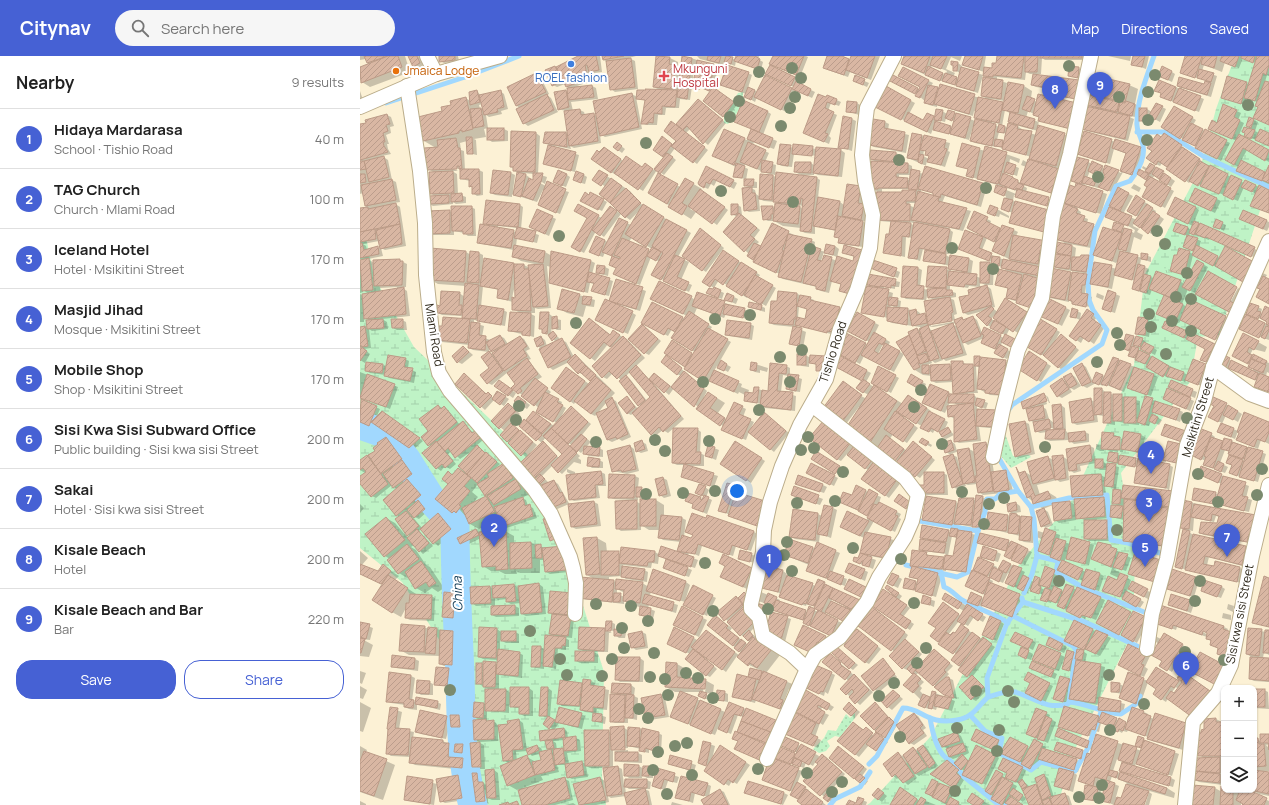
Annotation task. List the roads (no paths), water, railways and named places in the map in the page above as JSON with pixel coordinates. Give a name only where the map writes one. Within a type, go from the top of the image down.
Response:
[{"type":"street","points":[[427,56],[436,74]]},
{"type":"street","points":[[360,106],[436,74],[500,56]]},
{"type":"street","name":"Tishio Road","points":[[807,669],[790,653],[763,636],[759,617],[751,609],[751,604],[763,552],[764,530],[770,502],[782,466],[800,425],[826,379],[840,329],[857,290],[870,248],[874,215],[865,181],[862,155],[867,108],[894,56]]},
{"type":"street","points":[[993,457],[1001,416],[1018,350],[1042,298],[1053,216],[1070,154],[1091,56]]},
{"type":"street","name":"Mlami Road","points":[[407,86],[420,171],[425,223],[426,275],[431,330],[434,352],[440,373],[453,395],[534,489],[551,514],[570,557],[573,568],[576,582],[575,614]]},
{"type":"street","name":"Msikitini Street","points":[[1147,649],[1152,614],[1167,559],[1187,445],[1204,401],[1213,367],[1269,241]]},
{"type":"street","points":[[1213,367],[1250,394],[1269,401]]},
{"type":"street","points":[[767,759],[807,669],[815,655],[840,637],[868,602],[879,577],[905,537],[912,521],[918,495],[905,478],[812,405]]},
{"type":"street","name":"Sisi kwa sisi Street","points":[[1185,805],[1193,722],[1218,693],[1231,665],[1252,556],[1269,485]]},
{"type":"waterway","points":[[386,103],[465,77],[519,56]]},
{"type":"waterway","points":[[1007,412],[1012,405],[1102,344],[1107,330],[1093,310],[1089,300],[1088,282],[1095,231],[1116,186],[1130,181],[1142,161],[1144,150],[1137,127],[1137,114],[1143,88],[1154,56]]},
{"type":"waterway","points":[[1137,132],[1165,132],[1203,156],[1269,187]]},
{"type":"waterway","name":"China","points":[[360,425],[386,434],[406,459],[433,502],[455,526],[462,741],[466,773],[473,805]]},
{"type":"waterway","points":[[997,455],[1018,491],[1031,507],[1034,519],[1037,556],[1032,574],[1024,593]]},
{"type":"waterway","points":[[914,520],[978,531],[985,512],[987,499],[995,499],[1000,494],[1018,491]]},
{"type":"waterway","points":[[1031,507],[1069,498],[1107,495],[1111,540],[1128,543],[1163,554]]},
{"type":"waterway","points":[[906,565],[957,577],[968,572],[978,531]]},
{"type":"waterway","points":[[1037,556],[1058,561],[1056,572],[1084,588],[1144,612]]},
{"type":"waterway","points":[[941,572],[944,587],[962,600],[997,616],[1008,623]]},
{"type":"waterway","points":[[869,764],[877,756],[903,708],[913,710],[933,719],[949,721],[961,719],[970,715],[988,697],[987,678],[1007,623],[1023,602],[1022,598]]},
{"type":"waterway","points":[[1023,602],[1085,622],[1137,646]]},
{"type":"waterway","points":[[1013,616],[1073,646],[1076,650],[1069,702],[1121,714],[1136,704],[1140,696]]},
{"type":"waterway","points":[[988,697],[1001,693],[1015,692],[1053,706],[1068,704],[1069,702]]},
{"type":"waterway","points":[[970,715],[985,731],[1002,738],[999,753],[1031,770],[1041,762],[1075,771],[1088,748],[1101,712]]},
{"type":"waterway","points":[[930,718],[935,739],[942,754],[957,767],[962,775],[999,805]]},
{"type":"waterway","points":[[830,805],[835,799],[860,787],[870,772]]},
{"type":"place","name":"ROEL fashion","points":[[571,64]]},
{"type":"place","name":"Jmaica Lodge","points":[[396,71]]},
{"type":"place","name":"Mkunguni Hospital","points":[[664,76]]},
{"type":"place","name":"Kisale Beach and Bar","points":[[1100,105]]},
{"type":"place","name":"Kisale Beach","points":[[1055,109]]},
{"type":"place","name":"Masjid Jihad","points":[[1151,474]]},
{"type":"place","name":"Iceland Hotel","points":[[1149,522]]},
{"type":"place","name":"TAG Church","points":[[494,547]]},
{"type":"place","name":"Sakai","points":[[1227,557]]},
{"type":"place","name":"Mobile Shop","points":[[1145,567]]},
{"type":"place","name":"Hidaya Mardarasa","points":[[769,578]]},
{"type":"place","name":"Sisi Kwa Sisi Subward Office","points":[[1186,685]]}]
